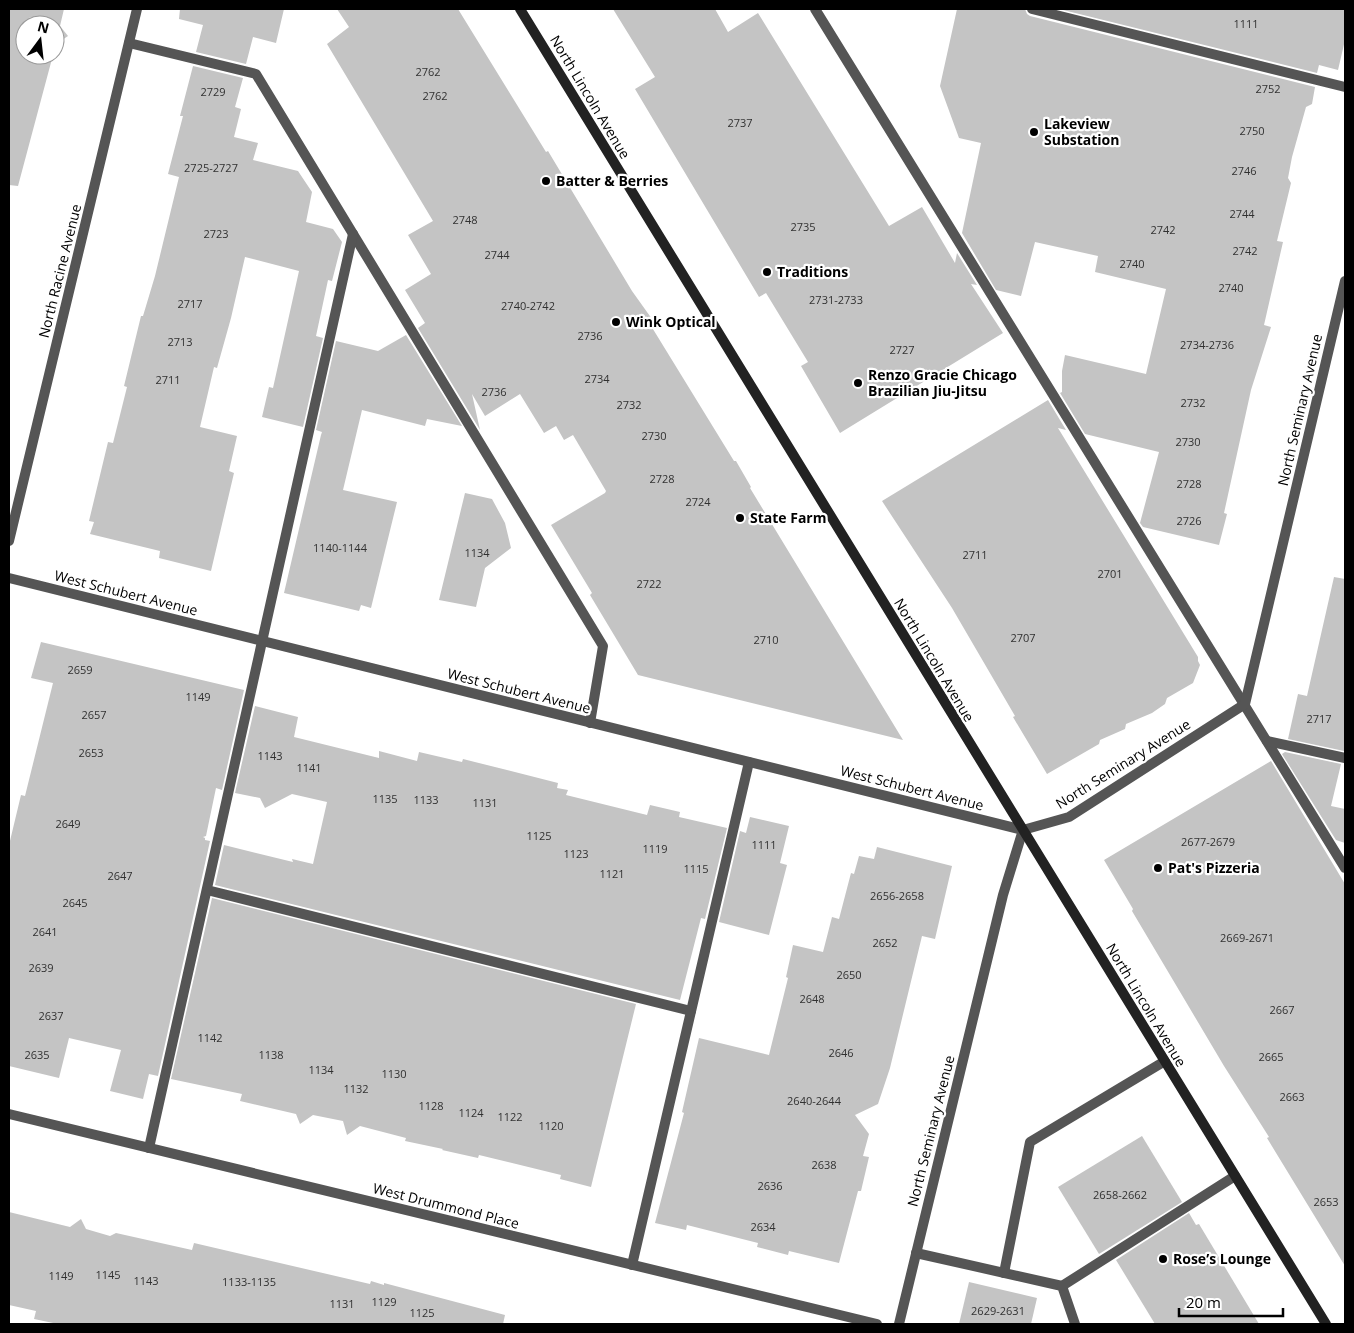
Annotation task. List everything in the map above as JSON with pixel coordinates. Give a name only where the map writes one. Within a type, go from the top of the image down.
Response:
[{"type":"main road","name":"North Lincoln Avenue","points":[[520,9],[1326,1324]]},
{"type":"street","name":"North Racine Avenue","points":[[9,540],[137,9]]},
{"type":"street","points":[[815,9],[1345,868]]},
{"type":"street","points":[[1032,9],[1345,87]]},
{"type":"street","points":[[129,43],[256,74],[603,646],[590,723]]},
{"type":"street","points":[[149,1148],[353,234]]},
{"type":"street","name":"North Seminary Avenue","points":[[898,1324],[1003,895],[1023,830],[1068,817],[1244,704],[1345,281]]},
{"type":"street","name":"West Schubert Avenue","points":[[9,578],[1023,830]]},
{"type":"street","points":[[1267,741],[1345,758]]},
{"type":"street","points":[[632,1265],[749,762]]},
{"type":"street","points":[[207,890],[691,1011]]},
{"type":"street","points":[[1004,1273],[1030,1142],[1164,1061]]},
{"type":"street","name":"West Drummond Place","points":[[9,1114],[878,1324]]},
{"type":"street","points":[[916,1253],[1062,1286],[1235,1176]]},
{"type":"street","points":[[1062,1286],[1075,1324]]},
{"type":"building","points":[[9,9],[64,9],[63,15],[15,15],[15,65],[50,65],[18,186],[9,185]]},
{"type":"building","points":[[180,9],[284,9],[276,43],[253,37],[246,64],[196,52],[203,25],[179,19]]},
{"type":"building","points":[[337,9],[458,9],[546,152],[548,151],[632,291],[652,319],[648,321],[734,461],[736,461],[750,488],[903,740],[638,675],[551,525],[606,491],[573,435],[564,440],[556,426],[544,433],[520,394],[485,416],[472,394],[480,430],[418,328],[425,323],[405,290],[431,274],[408,235],[433,221],[327,44],[349,27]]},
{"type":"building","points":[[613,9],[715,9],[728,32],[758,13],[889,226],[922,207],[955,263],[957,253],[977,285],[971,284],[1003,333],[840,433],[801,366],[808,362],[766,293],[759,297],[635,89],[655,77]]},
{"type":"building","points":[[957,9],[1025,9],[1030,16],[1315,87],[1312,104],[1306,107],[1292,157],[1288,178],[1291,183],[1277,241],[1283,242],[1264,325],[1271,327],[1251,390],[1224,513],[1227,514],[1219,545],[1143,527],[1140,523],[1159,452],[1085,434],[1060,393],[1062,392],[1062,371],[1065,355],[1146,374],[1166,289],[1095,272],[1098,256],[1035,242],[1021,296],[996,290],[962,233],[981,143],[959,138],[940,86]]},
{"type":"building","points":[[1059,9],[1345,9],[1345,40],[1338,70],[1319,65],[1317,73]]},
{"type":"building","points":[[193,66],[243,78],[235,107],[241,109],[234,137],[258,143],[253,160],[298,171],[312,192],[306,222],[333,229],[342,242],[332,281],[328,280],[316,336],[323,338],[303,427],[262,417],[269,387],[273,388],[299,271],[245,257],[231,318],[217,368],[214,367],[200,427],[237,436],[229,471],[234,473],[211,571],[159,558],[160,551],[90,534],[94,522],[89,521],[108,442],[113,443],[127,387],[124,386],[141,316],[143,316],[155,276],[179,177],[168,174],[183,116],[180,116]]},
{"type":"building","points":[[406,335],[462,426],[427,419],[425,426],[362,410],[343,490],[397,502],[371,608],[361,605],[359,611],[284,593],[322,432],[316,430],[336,341],[378,351]]},
{"type":"building","points":[[1048,400],[1066,430],[1058,428],[1198,657],[1200,665],[1193,683],[1167,698],[1165,704],[1152,713],[1126,724],[1125,729],[1100,740],[1099,744],[1047,774],[952,608],[882,501]]},
{"type":"building","points":[[465,493],[492,499],[505,523],[511,548],[485,568],[476,607],[439,600]]},
{"type":"building","points":[[1334,577],[1345,579],[1344,751],[1288,739],[1298,694],[1307,696]]},
{"type":"building","points":[[41,642],[244,690],[222,790],[216,788],[206,836],[203,837],[205,840],[210,841],[158,1076],[149,1074],[143,1099],[110,1091],[121,1050],[69,1038],[59,1078],[9,1066],[9,845],[21,795],[25,796],[53,683],[31,678]]},
{"type":"building","points":[[255,706],[298,717],[294,737],[379,758],[379,751],[417,761],[419,752],[462,762],[463,759],[558,783],[557,788],[568,790],[566,795],[647,815],[650,805],[680,812],[679,817],[727,828],[705,919],[701,918],[680,1000],[215,885],[224,845],[293,862],[292,859],[313,864],[327,802],[292,794],[265,808],[260,798],[235,793]]},
{"type":"building","points":[[1285,752],[1341,764],[1331,806],[1345,809],[1345,843],[1336,840],[1282,754]]},
{"type":"building","points":[[1271,761],[1345,884],[1345,1266],[1267,1138],[1269,1137],[1224,1066],[1104,860]]},
{"type":"building","points":[[750,817],[789,826],[780,863],[787,865],[769,935],[719,922],[740,831],[746,833]]},
{"type":"building","points":[[877,847],[952,866],[935,939],[922,936],[890,1068],[878,1104],[855,1115],[869,1134],[863,1156],[869,1157],[861,1191],[858,1191],[839,1263],[789,1251],[788,1255],[757,1247],[758,1243],[687,1225],[686,1230],[655,1223],[684,1113],[682,1112],[699,1038],[769,1055],[788,978],[786,977],[793,945],[823,952],[832,917],[839,919],[851,873],[854,874],[859,856],[874,859]]},
{"type":"building","points":[[212,898],[636,1004],[591,1187],[560,1179],[561,1175],[479,1155],[478,1158],[405,1141],[406,1138],[360,1126],[347,1135],[343,1121],[313,1115],[300,1124],[296,1114],[240,1101],[242,1094],[171,1079]]},
{"type":"building","points":[[1142,1136],[1182,1202],[1099,1254],[1058,1187]]},
{"type":"building","points":[[9,1212],[70,1227],[81,1219],[86,1229],[110,1236],[116,1233],[192,1250],[194,1243],[370,1284],[371,1281],[384,1285],[384,1283],[505,1315],[503,1324],[58,1324],[34,1319],[36,1311],[9,1305]]},
{"type":"building","points":[[1189,1213],[1196,1225],[1199,1224],[1259,1324],[1155,1324],[1116,1260]]},
{"type":"building","points":[[969,1282],[1037,1298],[1031,1324],[959,1324]]},
{"type":"place","name":"Lakeview Substation","points":[[1034,132]]},
{"type":"place","name":"Batter & Berries","points":[[546,181]]},
{"type":"place","name":"Traditions","points":[[767,272]]},
{"type":"place","name":"Wink Optical","points":[[616,322]]},
{"type":"place","name":"Renzo Gracie Chicago Brazilian Jiu-Jitsu","points":[[858,383]]},
{"type":"place","name":"State Farm","points":[[740,518]]},
{"type":"place","name":"Pat's Pizzeria","points":[[1158,868]]},
{"type":"place","name":"Rose’s Lounge","points":[[1163,1259]]}]
